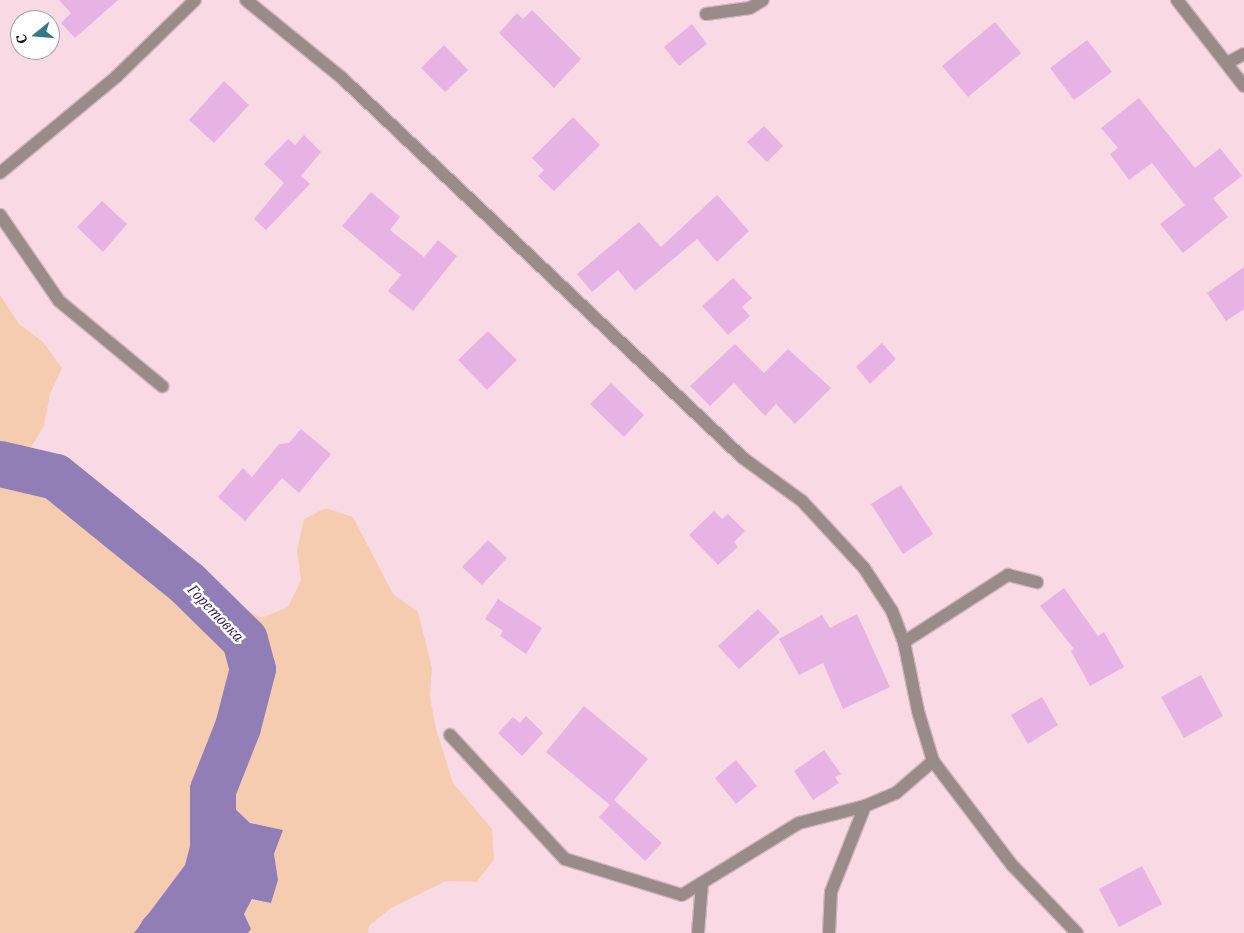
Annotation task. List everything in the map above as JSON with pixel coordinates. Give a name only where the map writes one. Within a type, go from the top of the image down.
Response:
[{"type":"street","points":[[0,173],[116,77],[195,0]]},
{"type":"street","points":[[246,0],[342,78],[743,458],[802,501],[864,568],[892,611],[904,642],[918,711],[933,761],[1012,865],[1076,933]]},
{"type":"street","points":[[706,14],[750,8],[763,0]]},
{"type":"street","points":[[1177,0],[1244,86]]},
{"type":"street","points":[[1227,63],[1244,54]]},
{"type":"street","points":[[0,215],[59,301],[162,386]]},
{"type":"street","points":[[904,642],[1008,575],[1037,582]]},
{"type":"street","points":[[450,735],[565,858],[682,895],[799,823],[865,806],[896,793],[933,761]]},
{"type":"street","points":[[829,933],[831,892],[865,806]]},
{"type":"street","points":[[698,933],[702,883]]},
{"type":"shaded area","points":[[0,295],[19,324],[43,342],[62,368],[50,394],[44,426],[28,452],[0,453]]},
{"type":"shaded area","points":[[0,478],[23,484],[106,531],[186,599],[213,590],[261,618],[288,607],[301,580],[297,551],[304,519],[326,508],[353,517],[393,594],[418,612],[432,668],[430,696],[435,725],[453,783],[492,829],[494,860],[476,882],[446,881],[391,908],[369,926],[368,933],[248,933],[251,929],[243,914],[253,899],[271,902],[278,880],[274,854],[283,830],[250,823],[207,783],[185,865],[134,933],[0,933]]},
{"type":"shaded area","points":[[207,782],[250,823],[283,830],[274,854],[278,880],[271,903],[252,899],[244,914],[251,929],[248,933],[134,933],[185,865]]},
{"type":"building","points":[[59,0],[118,0],[75,38],[61,23],[71,13]]},
{"type":"building","points":[[532,10],[581,59],[554,88],[499,33],[517,13],[523,19]]},
{"type":"building","points":[[995,22],[1021,53],[968,97],[942,66]]},
{"type":"building","points":[[692,24],[707,44],[679,66],[664,47]]},
{"type":"building","points":[[1087,40],[1112,72],[1074,100],[1050,68]]},
{"type":"building","points":[[444,45],[468,70],[445,92],[421,68]]},
{"type":"building","points":[[224,81],[249,105],[214,143],[189,120]]},
{"type":"building","points":[[1139,98],[1195,168],[1220,148],[1242,176],[1213,198],[1228,217],[1183,253],[1160,224],[1185,205],[1152,163],[1129,180],[1110,154],[1118,148],[1101,128]]},
{"type":"building","points":[[573,117],[600,145],[554,191],[538,176],[544,170],[532,158]]},
{"type":"building","points":[[764,126],[783,146],[767,162],[747,142]]},
{"type":"building","points":[[304,135],[321,152],[301,176],[310,184],[266,230],[254,219],[284,183],[264,164],[288,139],[295,145]]},
{"type":"building","points":[[371,192],[400,217],[390,230],[424,257],[438,240],[457,256],[413,311],[388,291],[401,275],[342,226]]},
{"type":"building","points":[[717,195],[749,231],[717,262],[697,239],[635,291],[618,270],[592,292],[577,274],[639,222],[661,247]]},
{"type":"building","points":[[102,201],[127,224],[103,252],[77,227]]},
{"type":"building","points":[[1244,267],[1244,309],[1226,321],[1207,293]]},
{"type":"building","points":[[733,278],[752,298],[742,307],[750,316],[728,335],[702,306]]},
{"type":"building","points":[[488,331],[517,360],[487,390],[458,360]]},
{"type":"building","points":[[882,343],[896,359],[870,384],[856,367]]},
{"type":"building","points":[[735,344],[764,373],[788,349],[831,388],[795,424],[776,404],[765,416],[734,383],[710,406],[690,386]]},
{"type":"building","points":[[611,383],[644,415],[624,437],[590,404]]},
{"type":"building","points":[[301,429],[331,454],[299,493],[282,478],[245,521],[218,497],[243,468],[252,477],[279,444],[289,443]]},
{"type":"building","points":[[901,485],[933,534],[903,554],[871,504]]},
{"type":"building","points":[[714,511],[722,519],[728,514],[745,531],[734,542],[738,547],[718,565],[689,535]]},
{"type":"building","points":[[488,540],[507,558],[482,585],[462,567]]},
{"type":"building","points":[[1064,588],[1098,636],[1104,632],[1124,667],[1090,686],[1071,651],[1074,649],[1040,606]]},
{"type":"building","points":[[498,599],[542,628],[526,654],[500,636],[503,631],[485,619]]},
{"type":"building","points":[[758,609],[780,632],[739,669],[718,646]]},
{"type":"building","points":[[857,614],[890,687],[843,709],[823,663],[799,675],[779,639],[822,615],[830,628]]},
{"type":"building","points":[[1201,675],[1223,716],[1184,738],[1161,697]]},
{"type":"building","points":[[1042,697],[1058,725],[1028,744],[1011,715]]},
{"type":"building","points":[[584,706],[648,759],[614,800],[662,843],[645,861],[599,817],[610,805],[546,752]]},
{"type":"building","points":[[526,716],[543,733],[522,756],[498,733],[513,717],[520,723]]},
{"type":"building","points":[[824,750],[841,774],[835,777],[839,783],[813,800],[794,771]]},
{"type":"building","points":[[736,760],[757,786],[736,804],[715,778]]},
{"type":"building","points":[[1142,866],[1162,904],[1119,927],[1099,889]]},
{"type":"waterway","name":"Горетовка","points":[[0,464],[56,477],[187,583],[245,640],[253,669],[238,727],[213,790],[213,870],[185,912],[162,933]]}]
